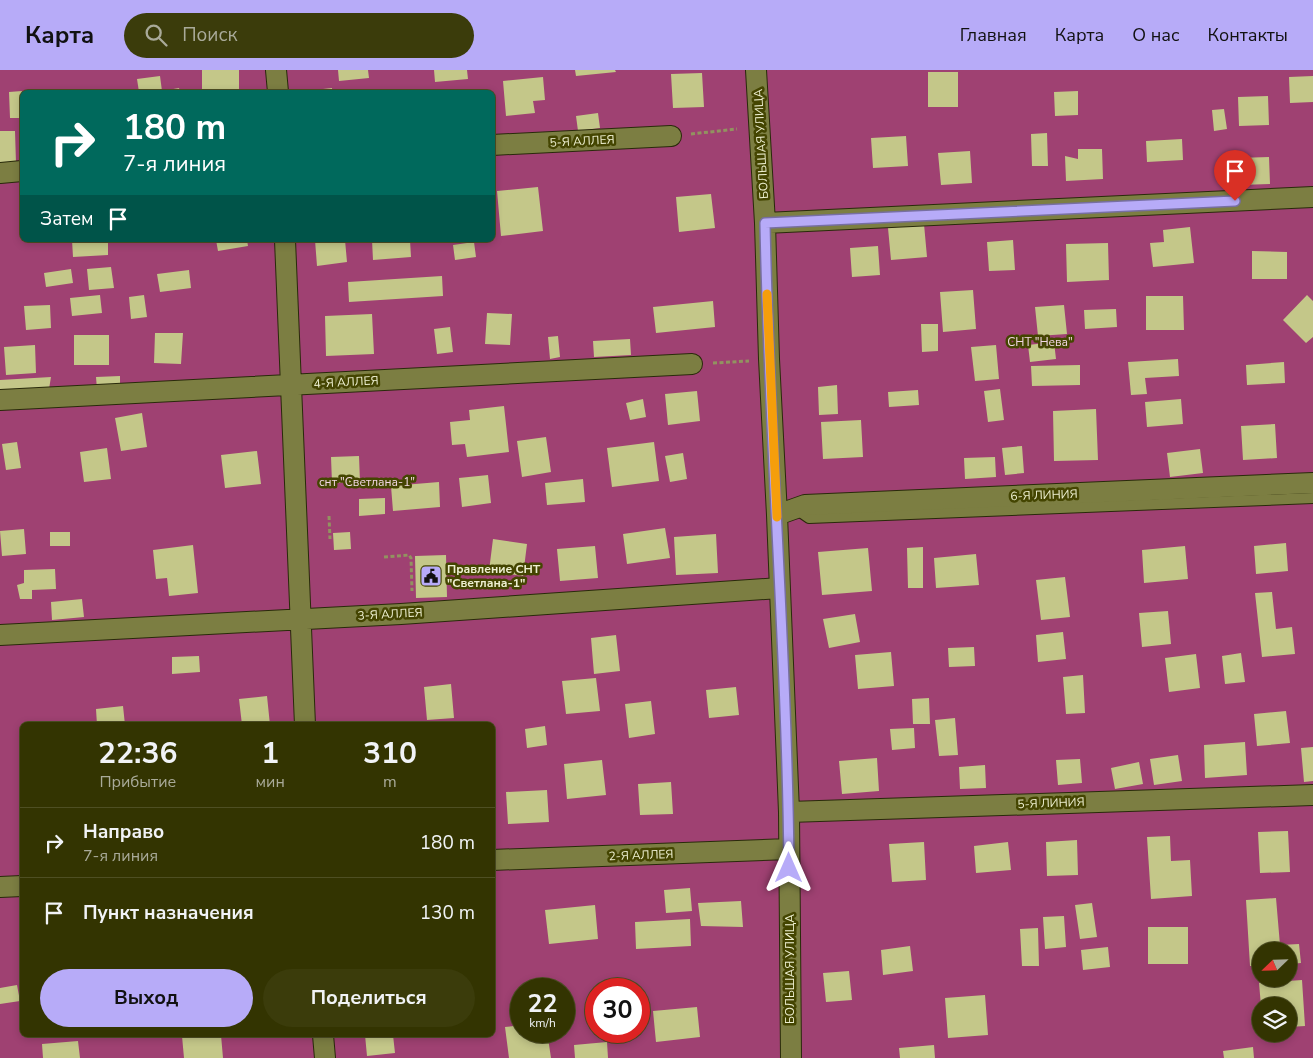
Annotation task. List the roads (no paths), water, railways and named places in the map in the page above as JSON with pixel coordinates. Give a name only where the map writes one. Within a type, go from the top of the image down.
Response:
[{"type":"street","points":[[276,70],[278,90]]},
{"type":"street","name":"БОЛЬШАЯ УЛИЦА","points":[[756,70],[765,223],[769,360],[786,512],[779,588],[789,812],[790,1058]]},
{"type":"street","name":"5-Я АЛЛЕЯ","points":[[495,146],[671,136]]},
{"type":"street","points":[[0,173],[20,171]]},
{"type":"street","points":[[765,223],[1313,197]]},
{"type":"street","points":[[285,242],[306,722]]},
{"type":"street","name":"4-Я АЛЛЕЯ","points":[[0,400],[692,364]]},
{"type":"street","name":"6-Я ЛИНИЯ","points":[[786,512],[805,505],[1313,483]]},
{"type":"street","name":"3-Я АЛЛЕЯ","points":[[0,635],[412,613],[779,588]]},
{"type":"street","name":"5-Я ЛИНИЯ","points":[[789,812],[1313,795]]},
{"type":"street","name":"2-Я АЛЛЕЯ","points":[[495,860],[789,849]]},
{"type":"street","points":[[0,887],[20,886]]},
{"type":"street","points":[[323,1037],[325,1058]]},
{"type":"lane","points":[[786,512],[809,518],[1313,498]]},
{"type":"place","name":"Правление СНТ \"Светлана-1\"","points":[[431,576]]},
{"type":"park label","name":"СНТ \"Нева\"","points":[[1040,342]]},
{"type":"park label","name":"снт \"Светлана-1\"","points":[[367,482]]}]
